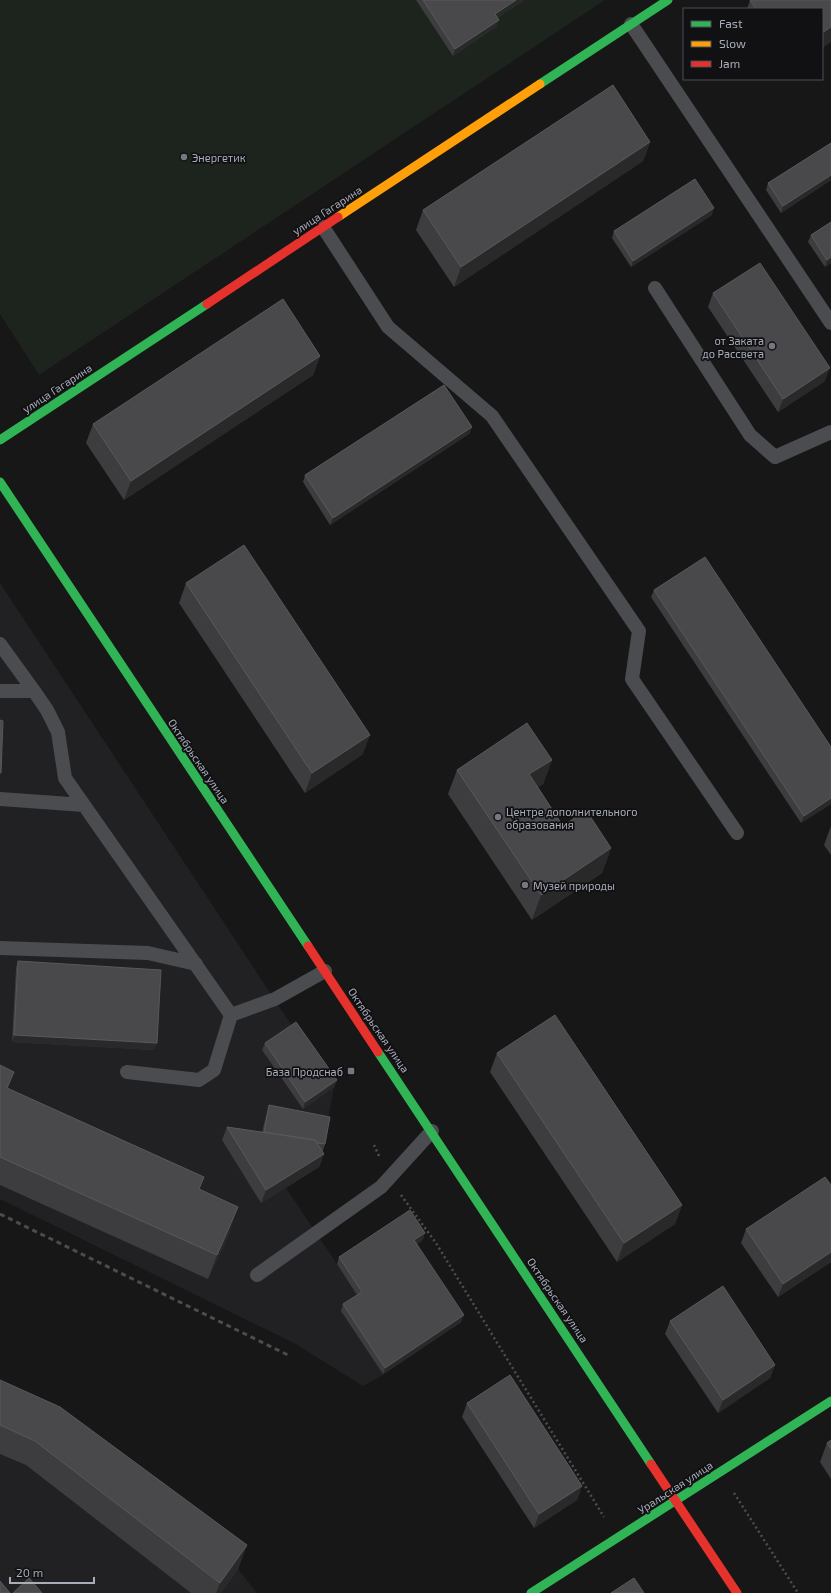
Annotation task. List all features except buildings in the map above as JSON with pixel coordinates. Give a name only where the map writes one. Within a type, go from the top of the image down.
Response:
[{"type":"main road","name":"улица Гагарина","points":[[0,440],[668,0]]},
{"type":"main road","name":"Октябрьская улица","points":[[0,482],[737,1593]]},
{"type":"main road","name":"Уральская улица","points":[[531,1593],[831,1401]]},
{"type":"lane","points":[[631,24],[831,323]]},
{"type":"lane","points":[[323,227],[388,327],[492,416],[635,624],[639,631],[632,679],[737,833]]},
{"type":"lane","points":[[655,288],[750,435],[775,457],[831,432]]},
{"type":"lane","points":[[0,644],[47,710],[58,732],[65,778],[231,1015]]},
{"type":"lane","points":[[0,691],[34,691]]},
{"type":"lane","points":[[0,799],[84,805]]},
{"type":"lane","points":[[0,948],[148,953],[196,964]]},
{"type":"lane","points":[[231,1015],[275,1000],[325,971]]},
{"type":"lane","points":[[127,1072],[199,1080],[214,1070],[231,1015]]},
{"type":"lane","points":[[257,1275],[381,1187],[432,1132]]},
{"type":"path","points":[[374,1146],[389,1178],[436,1243],[617,1538]]},
{"type":"path","points":[[720,1472],[798,1593]]},
{"type":"shaded area","name":"Энергетик","points":[[0,0],[605,0],[39,375],[0,314]]},
{"type":"shaded area","points":[[0,583],[294,1029],[334,1087],[319,1167],[286,1188],[337,1264],[407,1217],[423,1240],[412,1247],[461,1322],[383,1375],[363,1386],[294,1343],[0,1199]]},
{"type":"shaded area","points":[[0,1409],[51,1432],[238,1569],[257,1593],[0,1593]]},
{"type":"railway","points":[[0,1214],[290,1356]]},
{"type":"traffic: fast","points":[[540,84],[668,0]]},
{"type":"traffic: fast","points":[[0,440],[207,304]]},
{"type":"traffic: fast","points":[[0,482],[308,946]]},
{"type":"traffic: fast","points":[[378,1052],[651,1464]]},
{"type":"traffic: fast","points":[[531,1593],[831,1401]]},
{"type":"traffic: slow","points":[[338,217],[540,84]]},
{"type":"traffic: jam","points":[[207,304],[338,217]]},
{"type":"traffic: jam","points":[[308,946],[378,1052]]},
{"type":"traffic: jam","points":[[651,1464],[737,1593]]},
{"type":"place","name":"Энергетик","points":[[184,157]]},
{"type":"place","name":"от Заката до Рассвета","points":[[772,346]]},
{"type":"place","name":"Центре дополнительного образования","points":[[498,817]]},
{"type":"place","name":"Музей природы","points":[[525,885]]},
{"type":"place","name":"База Продснаб","points":[[351,1071]]}]
